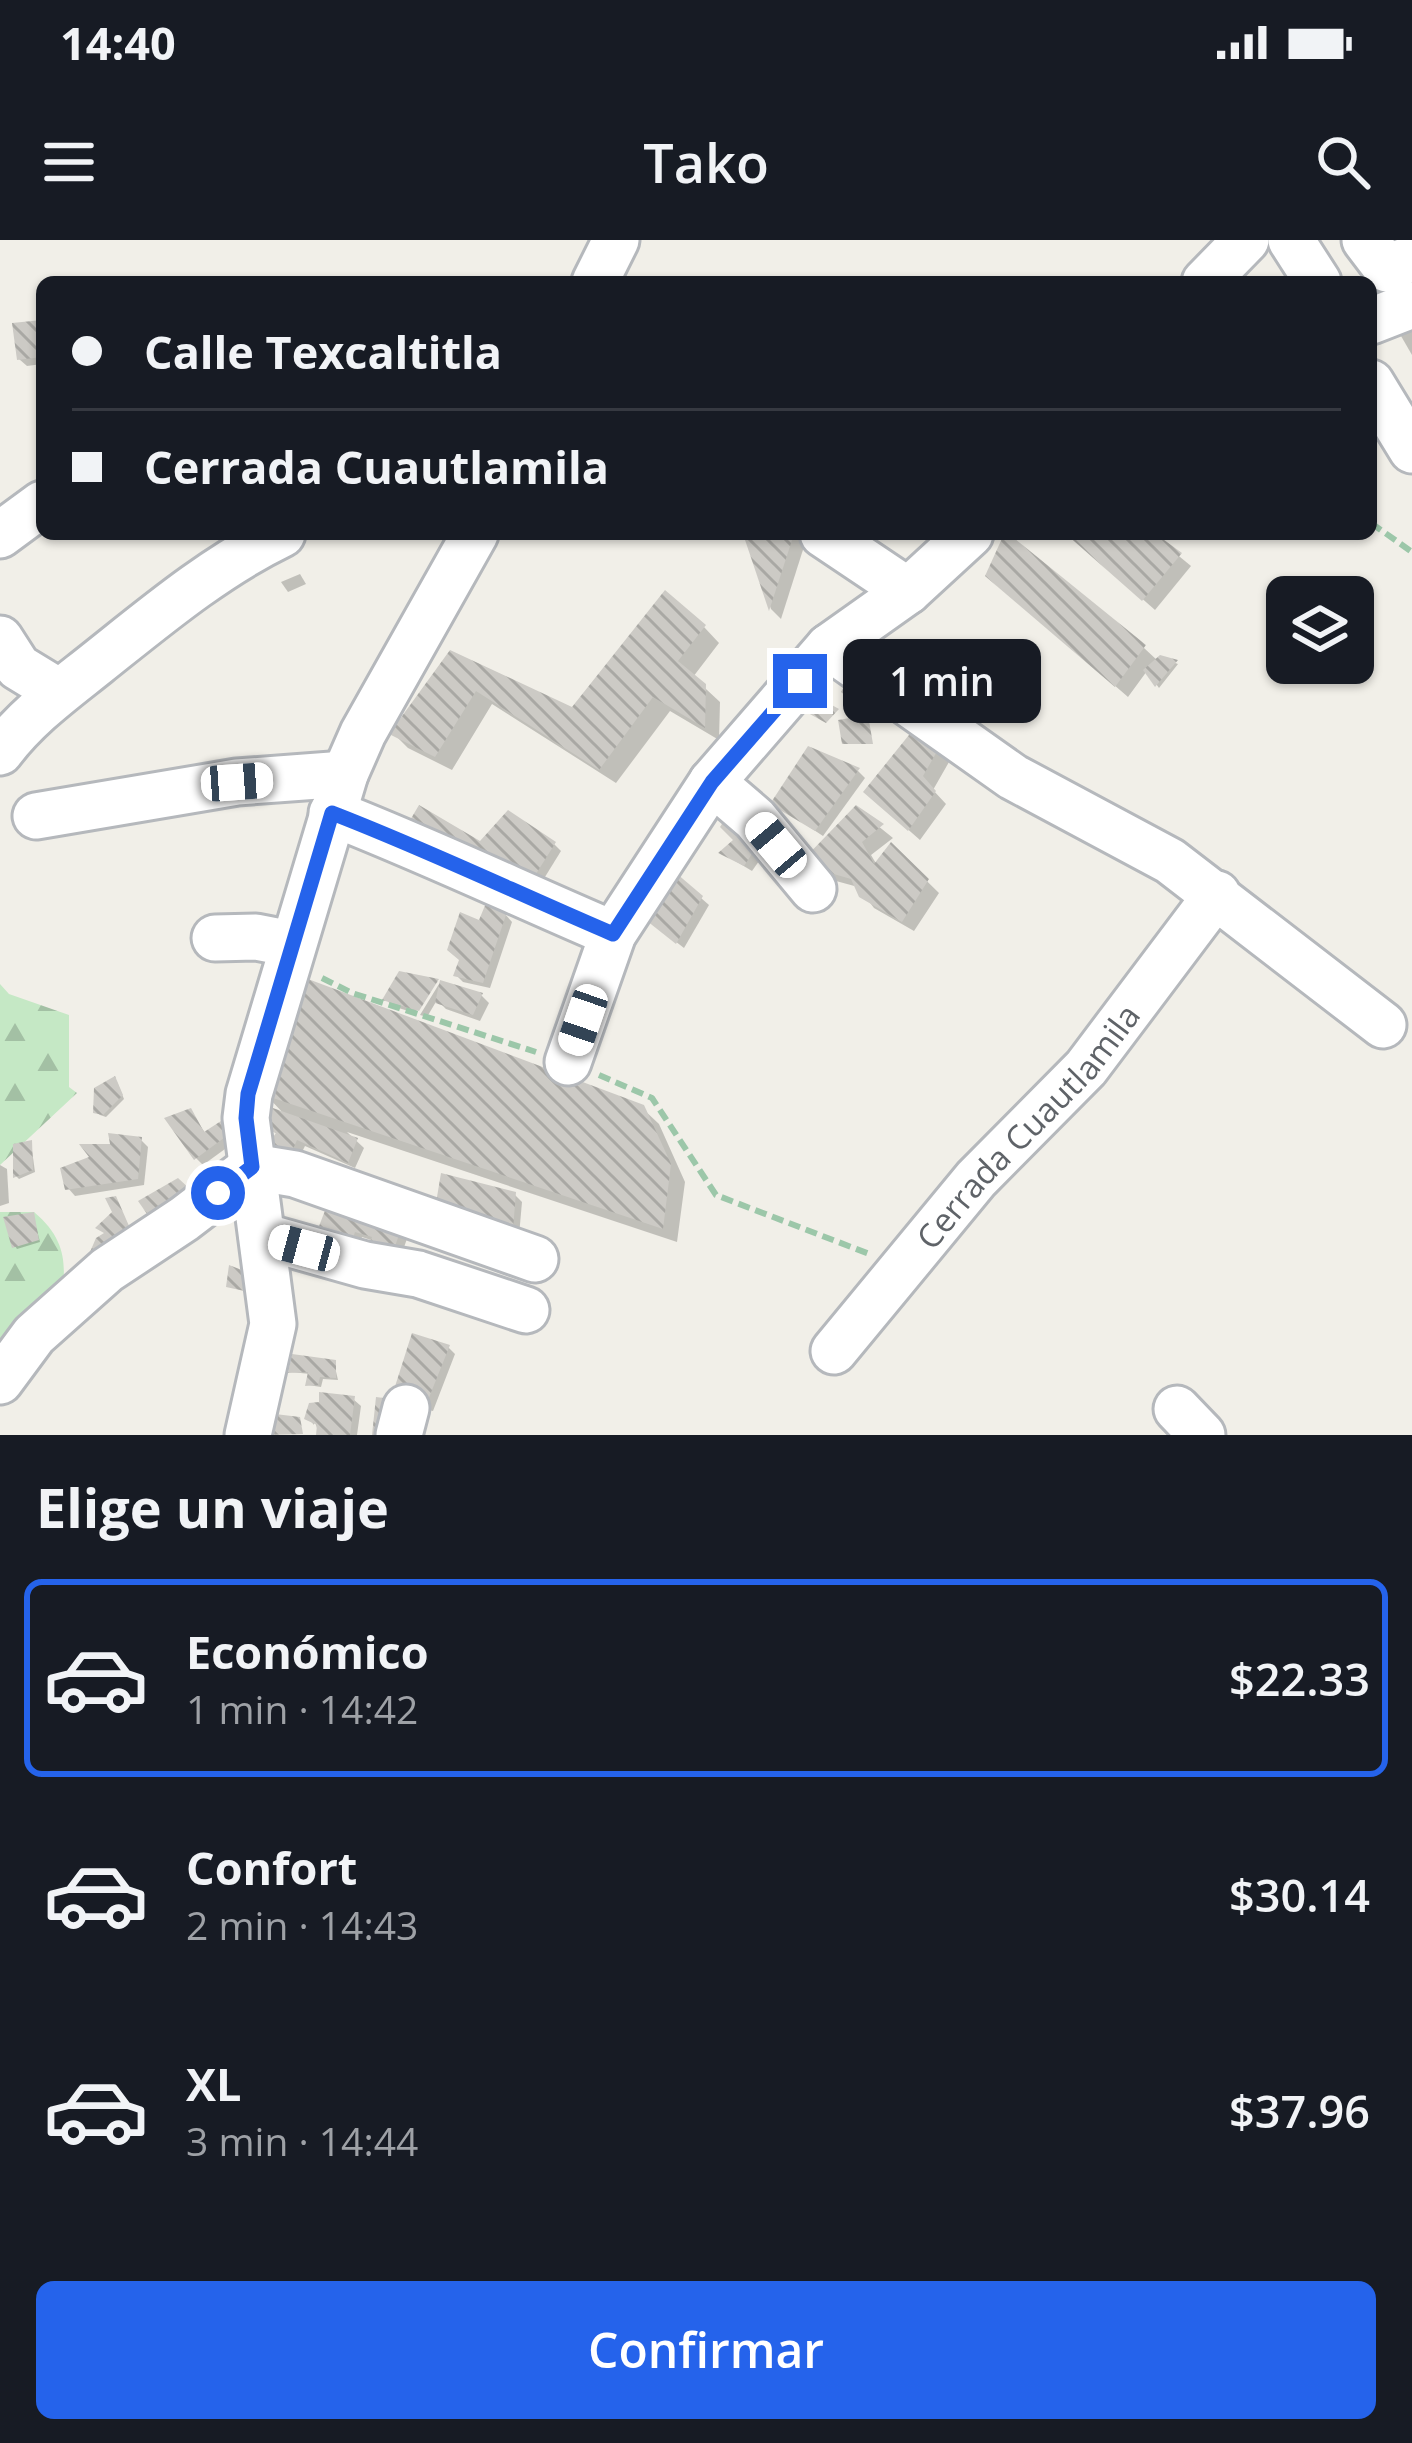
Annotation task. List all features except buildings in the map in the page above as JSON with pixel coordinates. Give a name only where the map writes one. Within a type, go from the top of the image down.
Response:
[{"type":"street","points":[[598,276],[616,240]]},
{"type":"street","points":[[1211,276],[1246,240]]},
{"type":"street","points":[[1291,240],[1314,276]]},
{"type":"street","points":[[1365,240],[1388,269],[1412,257]]},
{"type":"street","points":[[1377,319],[1412,305]]},
{"type":"street","points":[[1377,393],[1412,450]]},
{"type":"street","points":[[0,535],[36,508]]},
{"type":"street","points":[[0,752],[59,692],[234,558],[270,540]]},
{"type":"street","points":[[248,1435],[273,1324],[246,1118],[248,1094],[339,793],[363,733],[472,540]]},
{"type":"street","points":[[833,540],[908,591]]},
{"type":"street","points":[[568,1062],[613,934],[712,782],[830,647],[908,591],[963,540]]},
{"type":"street","points":[[0,639],[18,668],[59,692]]},
{"type":"street","points":[[830,647],[1013,777],[1170,861],[1383,1024]]},
{"type":"street","points":[[36,816],[237,782],[339,793],[515,894],[613,934]]},
{"type":"street","points":[[712,782],[755,819],[813,889]]},
{"type":"street","name":"Cerrada Cuautlamila","points":[[834,1351],[976,1179],[1086,1068],[1217,894]]},
{"type":"street","points":[[214,938],[256,937],[292,944]]},
{"type":"street","points":[[0,1381],[34,1335],[107,1270],[184,1220],[252,1167],[295,1174],[535,1258]]},
{"type":"street","points":[[262,1236],[364,1265],[418,1274],[526,1310]]},
{"type":"path","points":[[1377,527],[1412,552]]},
{"type":"path","points":[[292,944],[308,972],[352,993],[568,1062],[652,1098],[716,1195],[903,1267]]},
{"type":"green space","points":[[0,984],[9,994],[69,1015],[69,1087],[77,1093],[0,1165]]},
{"type":"green space","points":[[0,1212],[34,1212],[57,1239],[64,1267],[56,1331],[0,1370]]},
{"type":"route","points":[[218,1193],[252,1167],[248,1094],[332,813],[444,857],[515,894],[613,934],[712,782],[800,681]]}]
